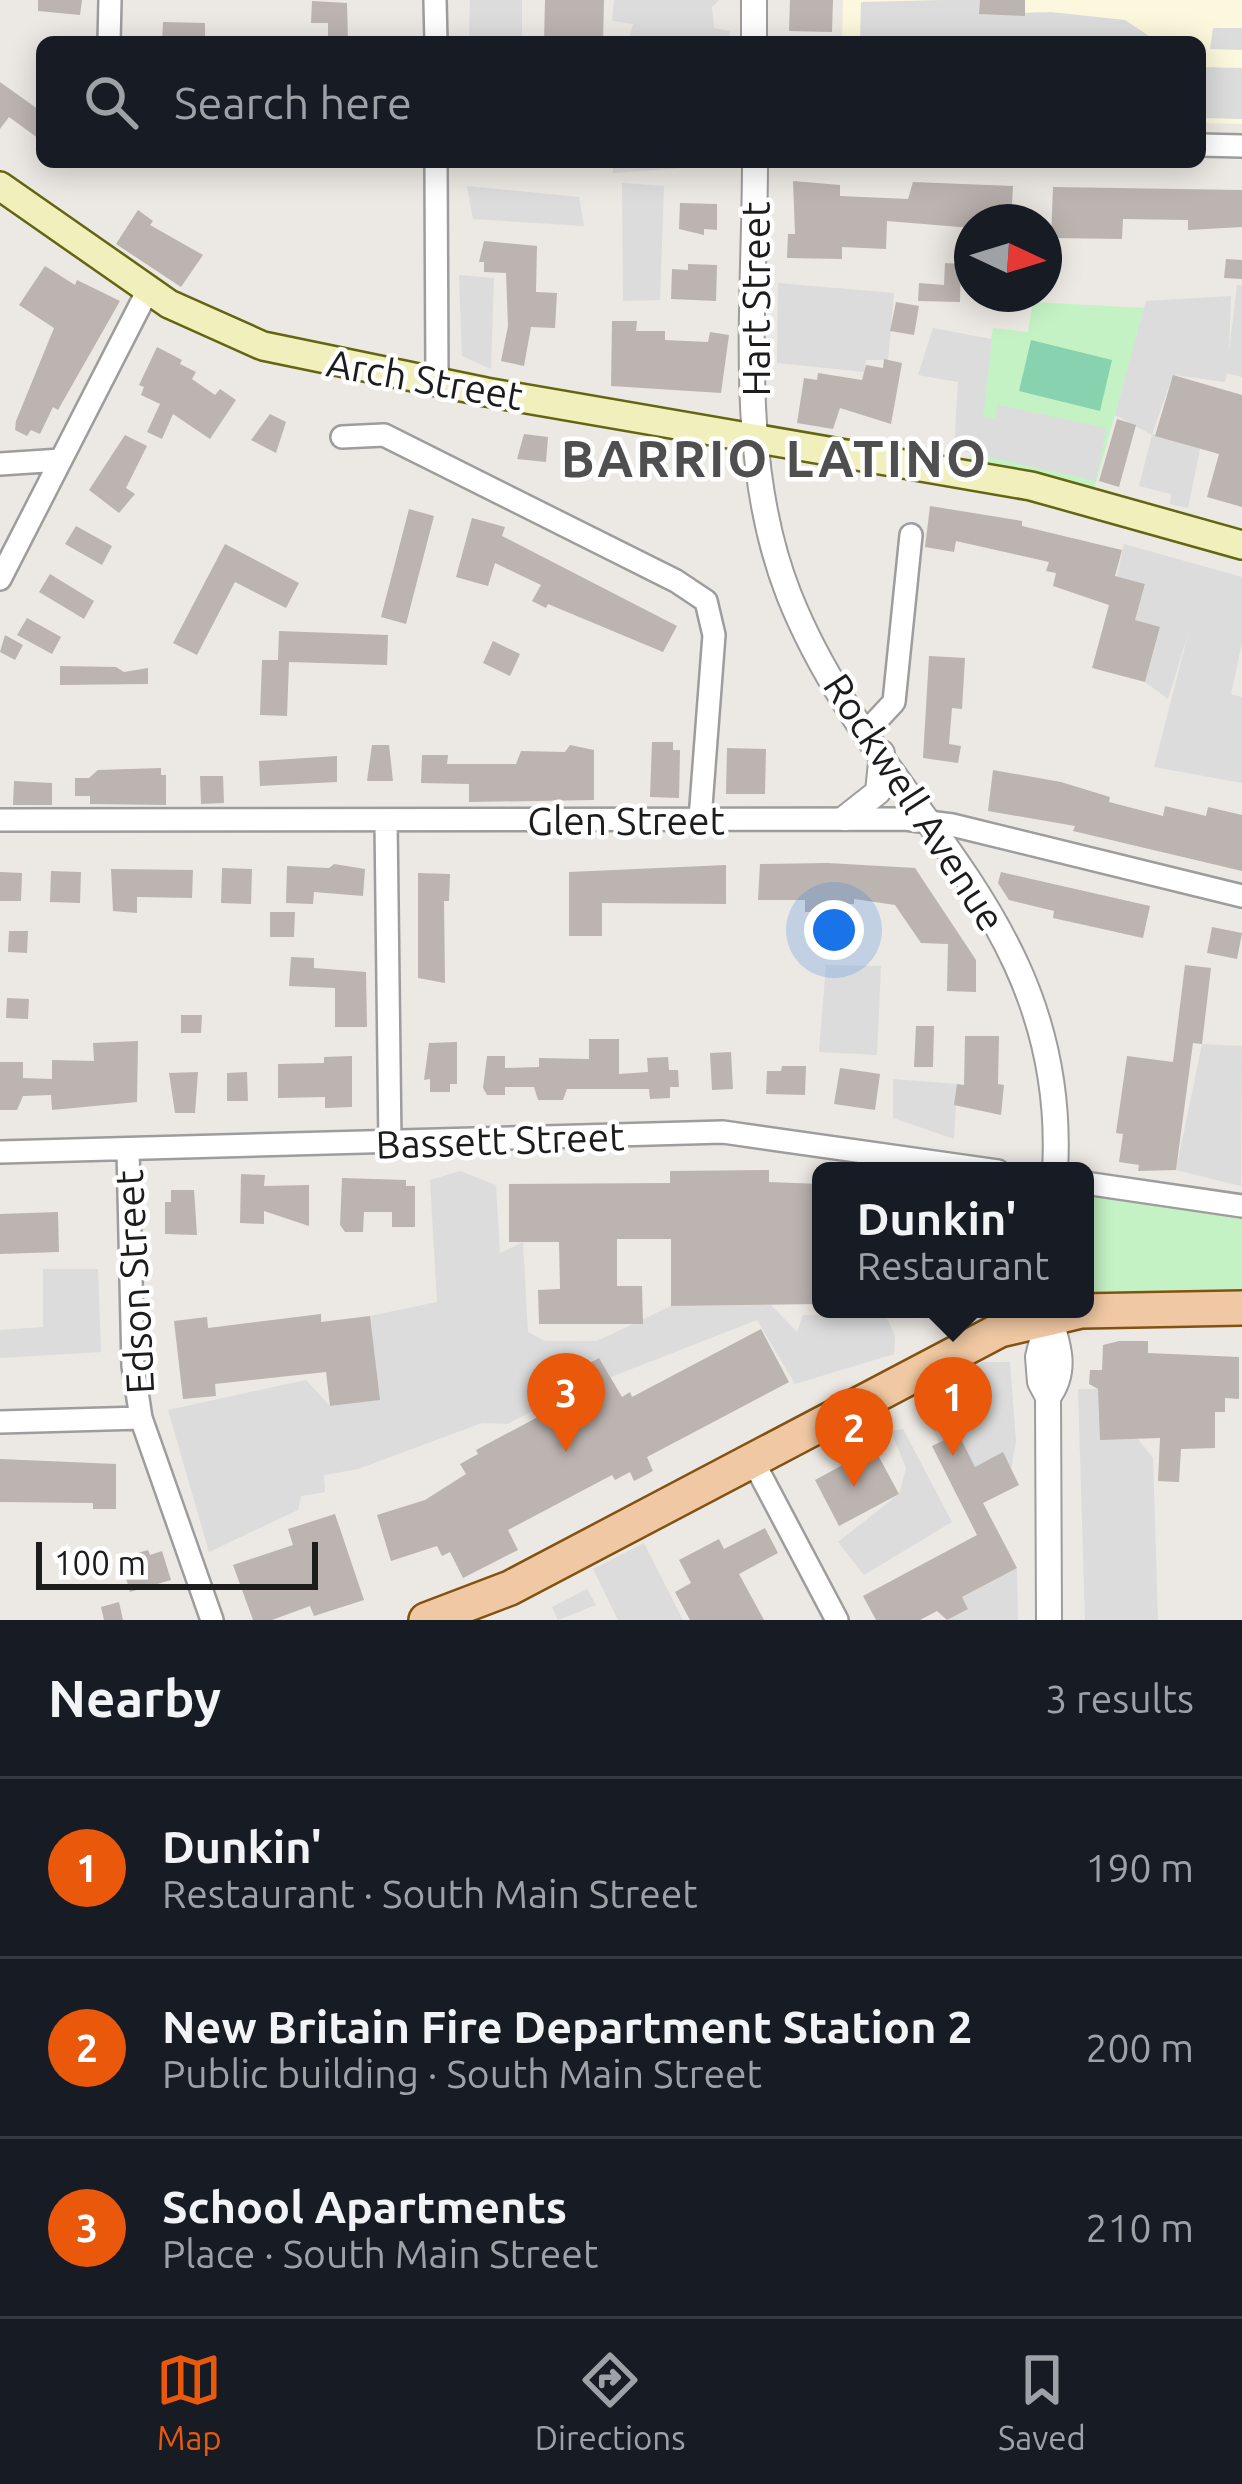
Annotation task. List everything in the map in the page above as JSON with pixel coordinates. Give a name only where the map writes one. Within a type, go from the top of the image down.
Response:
[{"type":"main road","name":"Arch Street","points":[[0,187],[148,290],[203,322],[263,346],[437,382],[1031,486],[1242,545]]},
{"type":"main road","points":[[1094,1310],[1242,1308]]},
{"type":"main road","points":[[426,1620],[510,1588],[971,1343],[1035,1318]]},
{"type":"street","points":[[110,0],[110,36]]},
{"type":"street","points":[[436,0],[436,36]]},
{"type":"street","points":[[754,0],[754,36]]},
{"type":"street","points":[[1206,145],[1242,146]]},
{"type":"street","points":[[436,168],[437,382]]},
{"type":"street","name":"Hart Street","points":[[755,168],[756,436]]},
{"type":"street","points":[[0,579],[148,290]]},
{"type":"street","points":[[342,437],[384,435],[676,581],[706,602],[714,635],[700,819]]},
{"type":"street","name":"Rockwell Avenue","points":[[756,436],[764,509],[790,597],[820,659],[997,922],[1034,1004],[1052,1078],[1055,1162]]},
{"type":"street","points":[[0,464],[62,460]]},
{"type":"street","points":[[845,818],[878,792],[875,740],[894,702],[911,535]]},
{"type":"street","name":"Glen Street","points":[[0,820],[929,820],[1242,896]]},
{"type":"street","points":[[386,821],[390,1144]]},
{"type":"street","name":"Bassett Street","points":[[0,1152],[723,1132],[935,1162]]},
{"type":"street","name":"Edson Street","points":[[128,1149],[134,1366],[141,1418],[212,1620]]},
{"type":"street","points":[[1094,1185],[1242,1206]]},
{"type":"street","points":[[1048,1318],[1038,1358],[1040,1382],[1048,1397],[1049,1620]]},
{"type":"street","points":[[0,1423],[141,1418]]},
{"type":"street","points":[[752,1459],[837,1620]]},
{"type":"shaded area","points":[[470,0],[522,0],[522,36],[469,36]]},
{"type":"shaded area","points":[[614,0],[719,0],[712,7],[714,28],[730,31],[729,36],[630,36],[633,24],[612,21]]},
{"type":"shaded area","points":[[843,0],[1242,0],[1242,124],[1206,123],[1206,36],[842,36]]},
{"type":"shaded area","points":[[980,0],[980,14],[1051,12],[1125,20],[1149,36],[860,36],[861,2]]},
{"type":"shaded area","points":[[1213,28],[1242,28],[1242,50],[1210,49]]},
{"type":"shaded area","points":[[1206,67],[1242,68],[1242,119],[1206,118]]},
{"type":"shaded area","points":[[613,168],[682,168],[613,173]]},
{"type":"shaded area","points":[[622,183],[664,186],[660,300],[623,301]]},
{"type":"shaded area","points":[[467,186],[579,197],[584,226],[473,219]]},
{"type":"shaded area","points":[[459,275],[494,278],[491,369],[462,356]]},
{"type":"shaded area","points":[[778,283],[894,293],[888,360],[866,360],[864,372],[777,363]]},
{"type":"shaded area","points":[[1237,285],[1242,285],[1242,377],[1227,373],[1225,382],[1173,375],[1152,434],[1200,449],[1188,508],[1170,504],[1171,494],[1139,486],[1152,435],[1115,415],[1146,301],[1231,296],[1229,352]]},
{"type":"shaded area","points":[[933,328],[992,339],[983,416],[995,418],[998,405],[1106,428],[1096,481],[954,449],[958,382],[918,375]]},
{"type":"shaded area","points":[[1124,544],[1242,577],[1242,643],[1231,694],[1242,697],[1242,783],[1154,767],[1189,631],[1168,699],[1145,682],[1160,628],[1135,620],[1145,585],[1117,577]]},
{"type":"shaded area","points":[[826,965],[881,966],[877,1055],[819,1052]]},
{"type":"shaded area","points":[[1202,1044],[1242,1046],[1241,1186],[1176,1170]]},
{"type":"shaded area","points":[[893,1079],[957,1084],[954,1139],[893,1118]]},
{"type":"shaded area","points":[[460,1171],[496,1185],[500,1253],[523,1242],[528,1332],[545,1341],[597,1341],[671,1306],[771,1305],[797,1332],[803,1315],[887,1318],[895,1336],[894,1354],[795,1384],[757,1320],[611,1377],[598,1358],[556,1378],[558,1398],[507,1424],[482,1423],[358,1469],[324,1475],[325,1492],[301,1496],[298,1510],[209,1552],[168,1410],[306,1380],[330,1406],[379,1400],[370,1316],[437,1302],[430,1180]]},
{"type":"shaded area","points":[[43,1269],[98,1269],[101,1352],[0,1358],[0,1330],[43,1327]]},
{"type":"shaded area","points":[[983,1362],[1010,1362],[1016,1442],[1011,1470],[1002,1453],[975,1467],[957,1433],[939,1443],[920,1399]]},
{"type":"shaded area","points":[[1078,1389],[1098,1389],[1153,1458],[1158,1620],[1085,1620]]},
{"type":"shaded area","points":[[903,1429],[952,1522],[864,1575],[838,1542],[899,1494],[906,1468],[891,1431]]},
{"type":"shaded area","points":[[644,1543],[683,1620],[618,1620],[593,1569]]},
{"type":"shaded area","points":[[1017,1568],[1018,1620],[947,1620],[967,1609],[962,1597]]},
{"type":"shaded area","points":[[587,1589],[596,1605],[558,1620],[552,1607]]},
{"type":"green space","points":[[1062,304],[1145,308],[1094,489],[969,461],[993,328],[1028,332],[1031,312],[1062,312]]},
{"type":"green space","points":[[1031,340],[1112,360],[1100,411],[1019,391]]},
{"type":"green space","points":[[1094,1196],[1242,1217],[1242,1291],[1094,1292]]},
{"type":"building","points":[[38,0],[82,0],[80,15],[38,11]]},
{"type":"building","points":[[545,0],[604,0],[603,36],[544,36]]},
{"type":"building","points":[[790,0],[833,0],[832,32],[789,31]]},
{"type":"building","points":[[980,0],[1025,0],[1025,16],[979,14]]},
{"type":"building","points":[[312,1],[347,3],[348,36],[328,36],[328,23],[311,23]]},
{"type":"building","points":[[163,22],[205,23],[205,36],[162,36]]},
{"type":"building","points":[[0,82],[36,108],[36,137],[9,117],[0,129]]},
{"type":"building","points":[[793,181],[840,185],[840,196],[908,199],[913,182],[1013,186],[1012,204],[954,204],[954,227],[887,221],[886,249],[842,247],[842,259],[787,258],[788,234],[795,234]]},
{"type":"building","points":[[1053,187],[1242,190],[1242,227],[1188,230],[1188,220],[1123,219],[1122,239],[1062,238],[1062,204],[1052,204]]},
{"type":"building","points":[[680,203],[717,204],[717,230],[704,229],[704,235],[679,229]]},
{"type":"building","points":[[138,210],[153,221],[150,225],[203,255],[181,287],[116,244]]},
{"type":"building","points":[[484,241],[537,246],[536,292],[557,293],[555,328],[531,327],[524,366],[501,361],[508,326],[506,273],[484,272],[484,262],[479,262]]},
{"type":"building","points":[[1226,259],[1242,260],[1242,279],[1224,278]]},
{"type":"building","points":[[945,263],[954,264],[954,302],[918,301],[919,283],[944,285]]},
{"type":"building","points":[[688,264],[717,265],[716,301],[671,299],[672,269],[688,270]]},
{"type":"building","points":[[45,266],[75,285],[77,280],[120,301],[58,410],[53,407],[40,434],[31,430],[27,436],[15,430],[16,421],[54,328],[19,305]]},
{"type":"building","points":[[896,302],[919,306],[914,335],[890,331]]},
{"type":"building","points":[[612,321],[637,321],[636,331],[665,331],[665,340],[708,342],[710,332],[729,335],[721,393],[611,386]]},
{"type":"building","points":[[157,347],[182,360],[180,364],[196,372],[192,379],[215,395],[220,389],[236,400],[210,439],[173,414],[162,439],[147,432],[160,404],[141,395],[144,387],[139,385]]},
{"type":"building","points":[[884,359],[902,363],[891,424],[840,408],[833,429],[797,423],[804,378],[817,380],[818,373],[862,380],[866,365],[883,368]]},
{"type":"building","points":[[1173,375],[1242,395],[1242,507],[1207,497],[1219,454],[1155,436]]},
{"type":"building","points":[[270,414],[286,422],[276,453],[251,440]]},
{"type":"building","points":[[1117,419],[1136,425],[1119,487],[1099,481]]},
{"type":"building","points":[[524,434],[548,437],[546,462],[517,459]]},
{"type":"building","points":[[125,435],[147,446],[126,488],[135,494],[119,513],[89,490]]},
{"type":"building","points":[[930,506],[1022,521],[1022,526],[1122,550],[1115,576],[1145,584],[1135,620],[1160,627],[1145,682],[1092,668],[1109,605],[1053,586],[1056,573],[1046,571],[1049,562],[956,541],[954,552],[925,547]]},
{"type":"building","points":[[409,509],[434,516],[406,624],[381,617]]},
{"type":"building","points":[[472,518],[505,527],[502,536],[677,626],[663,652],[532,601],[541,585],[495,563],[488,586],[456,577]]},
{"type":"building","points":[[76,526],[112,546],[102,565],[65,544]]},
{"type":"building","points":[[225,544],[299,583],[286,608],[235,582],[197,655],[173,643]]},
{"type":"building","points":[[50,574],[94,601],[84,619],[39,592]]},
{"type":"building","points":[[27,618],[61,637],[52,654],[17,635]]},
{"type":"building","points":[[279,631],[388,635],[387,665],[289,662],[287,716],[260,715],[262,660],[278,660]]},
{"type":"building","points":[[5,635],[23,645],[15,660],[0,652]]},
{"type":"building","points":[[493,641],[520,654],[510,676],[483,663]]},
{"type":"building","points":[[929,656],[965,658],[962,709],[952,708],[949,744],[961,746],[958,763],[923,758]]},
{"type":"building","points":[[60,666],[116,667],[124,672],[148,668],[148,684],[60,685]]},
{"type":"building","points":[[652,742],[673,742],[673,750],[680,750],[679,798],[650,797]]},
{"type":"building","points":[[372,745],[389,745],[393,781],[367,781]]},
{"type":"building","points":[[570,745],[594,750],[594,800],[469,802],[469,784],[421,783],[422,755],[448,755],[447,764],[516,764],[521,751],[565,752]]},
{"type":"building","points":[[727,748],[766,749],[765,794],[726,794]]},
{"type":"building","points":[[337,756],[337,782],[260,786],[259,761]]},
{"type":"building","points":[[161,768],[161,775],[166,775],[166,805],[90,804],[90,796],[75,796],[75,778],[89,778],[98,770]]},
{"type":"building","points":[[993,770],[1061,782],[1110,797],[1109,802],[1163,816],[1165,806],[1206,816],[1208,807],[1242,815],[1242,871],[1073,831],[1075,826],[988,811]]},
{"type":"building","points":[[200,776],[223,776],[224,803],[201,804]]},
{"type":"building","points":[[14,781],[52,783],[52,805],[13,805]]},
{"type":"building","points":[[334,864],[365,869],[363,896],[314,892],[313,904],[286,903],[287,866],[329,868]]},
{"type":"building","points":[[760,864],[915,868],[976,960],[976,992],[947,991],[948,944],[921,943],[895,905],[854,899],[854,904],[828,903],[829,912],[805,912],[805,900],[758,900]]},
{"type":"building","points":[[726,865],[726,904],[602,903],[602,936],[569,936],[569,872]]},
{"type":"building","points":[[222,868],[252,869],[251,904],[221,903]]},
{"type":"building","points":[[111,869],[193,870],[192,898],[137,897],[137,913],[113,911]]},
{"type":"building","points":[[51,871],[81,872],[80,903],[50,902]]},
{"type":"building","points":[[0,872],[22,873],[21,901],[0,901]]},
{"type":"building","points":[[1001,872],[1150,906],[1143,938],[1053,918],[1054,911],[1009,900],[998,883]]},
{"type":"building","points":[[418,873],[450,874],[449,901],[444,901],[445,983],[418,978]]},
{"type":"building","points":[[270,912],[295,912],[294,937],[270,937]]},
{"type":"building","points":[[1212,927],[1242,933],[1237,959],[1207,953]]},
{"type":"building","points":[[9,931],[28,931],[27,953],[8,952]]},
{"type":"building","points":[[291,957],[314,958],[314,968],[366,972],[367,1027],[335,1027],[335,988],[289,986]]},
{"type":"building","points":[[1185,965],[1211,968],[1202,1044],[1193,1043],[1176,1170],[1138,1171],[1139,1165],[1119,1162],[1123,1134],[1116,1133],[1127,1056],[1173,1062]]},
{"type":"building","points":[[7,998],[29,999],[28,1019],[6,1018]]},
{"type":"building","points":[[181,1015],[202,1015],[201,1033],[181,1033]]},
{"type":"building","points":[[916,1026],[934,1026],[933,1067],[914,1067]]},
{"type":"building","points":[[965,1036],[999,1036],[998,1084],[1004,1085],[1001,1115],[954,1105],[957,1084],[964,1085]]},
{"type":"building","points":[[589,1039],[619,1039],[619,1074],[648,1072],[647,1058],[668,1057],[669,1070],[678,1070],[679,1087],[670,1087],[670,1098],[650,1099],[649,1089],[567,1089],[563,1100],[538,1100],[534,1087],[505,1087],[505,1095],[487,1095],[483,1088],[487,1056],[505,1056],[505,1068],[539,1067],[539,1058],[589,1059]]},
{"type":"building","points":[[138,1041],[137,1102],[52,1110],[51,1095],[23,1096],[17,1110],[0,1110],[0,1062],[23,1062],[23,1078],[52,1079],[52,1060],[94,1061],[93,1043]]},
{"type":"building","points":[[457,1042],[457,1084],[450,1084],[450,1092],[430,1092],[430,1079],[424,1080],[429,1043]]},
{"type":"building","points":[[731,1052],[733,1089],[712,1090],[710,1053]]},
{"type":"building","points":[[352,1056],[352,1107],[325,1108],[325,1097],[278,1098],[278,1064],[324,1063],[324,1057]]},
{"type":"building","points":[[782,1066],[806,1066],[805,1095],[766,1094],[767,1071],[781,1071]]},
{"type":"building","points":[[840,1068],[880,1074],[875,1110],[834,1104]]},
{"type":"building","points":[[198,1072],[195,1113],[175,1113],[169,1073]]},
{"type":"building","points":[[247,1072],[248,1101],[227,1101],[227,1073]]},
{"type":"building","points":[[769,1170],[769,1182],[812,1184],[812,1304],[671,1306],[671,1239],[617,1239],[617,1286],[642,1286],[643,1324],[539,1324],[538,1290],[560,1289],[559,1242],[509,1242],[509,1184],[670,1183],[670,1171]]},
{"type":"building","points":[[241,1174],[265,1175],[264,1186],[309,1185],[309,1226],[264,1211],[264,1224],[240,1223]]},
{"type":"building","points":[[342,1178],[406,1180],[406,1186],[415,1186],[415,1227],[392,1227],[392,1212],[364,1212],[363,1232],[345,1232],[340,1225]]},
{"type":"building","points":[[171,1190],[194,1190],[197,1235],[165,1234],[165,1202],[171,1202]]},
{"type":"building","points":[[58,1212],[59,1252],[0,1254],[0,1214]]},
{"type":"building","points":[[321,1314],[321,1322],[370,1316],[380,1400],[330,1406],[326,1372],[215,1384],[216,1396],[183,1399],[174,1321],[207,1317],[208,1328]]},
{"type":"building","points":[[761,1329],[789,1382],[647,1457],[653,1471],[634,1481],[630,1472],[615,1480],[612,1475],[508,1530],[518,1550],[463,1578],[450,1552],[442,1556],[437,1546],[391,1561],[377,1515],[425,1500],[466,1474],[460,1464],[478,1454],[476,1450],[592,1388],[581,1367],[599,1358],[622,1397],[630,1392],[632,1397]]},
{"type":"building","points":[[1148,1341],[1148,1353],[1239,1357],[1239,1399],[1225,1398],[1225,1412],[1215,1412],[1215,1448],[1181,1449],[1179,1482],[1158,1481],[1160,1438],[1100,1440],[1098,1389],[1089,1384],[1090,1370],[1102,1370],[1103,1345]]},
{"type":"building","points":[[958,1433],[975,1467],[1003,1452],[1019,1485],[983,1503],[1017,1568],[962,1597],[968,1609],[947,1620],[937,1611],[920,1620],[876,1620],[863,1596],[977,1535],[932,1446]]},
{"type":"building","points":[[874,1448],[899,1494],[839,1526],[815,1480]]},
{"type":"building","points":[[0,1459],[116,1464],[116,1509],[93,1509],[93,1503],[0,1502]]},
{"type":"building","points":[[335,1514],[364,1600],[314,1616],[310,1606],[272,1620],[253,1620],[233,1565],[293,1545],[288,1529]]},
{"type":"building","points":[[765,1528],[778,1553],[739,1574],[764,1620],[690,1620],[675,1592],[691,1583],[679,1560],[719,1539],[724,1549]]},
{"type":"building","points":[[148,1550],[150,1555],[162,1551],[171,1580],[130,1592],[120,1558]]},
{"type":"building","points":[[119,1602],[123,1620],[104,1620],[101,1607]]},
{"type":"place","name":"School Apartments","points":[[566,1452]]},
{"type":"place","name":"Dunkin'","points":[[953,1456]]},
{"type":"place","name":"New Britain Fire Department Station 2","points":[[854,1487]]},
{"type":"district","name":"BARRIO LATINO","points":[[775,458]]}]
